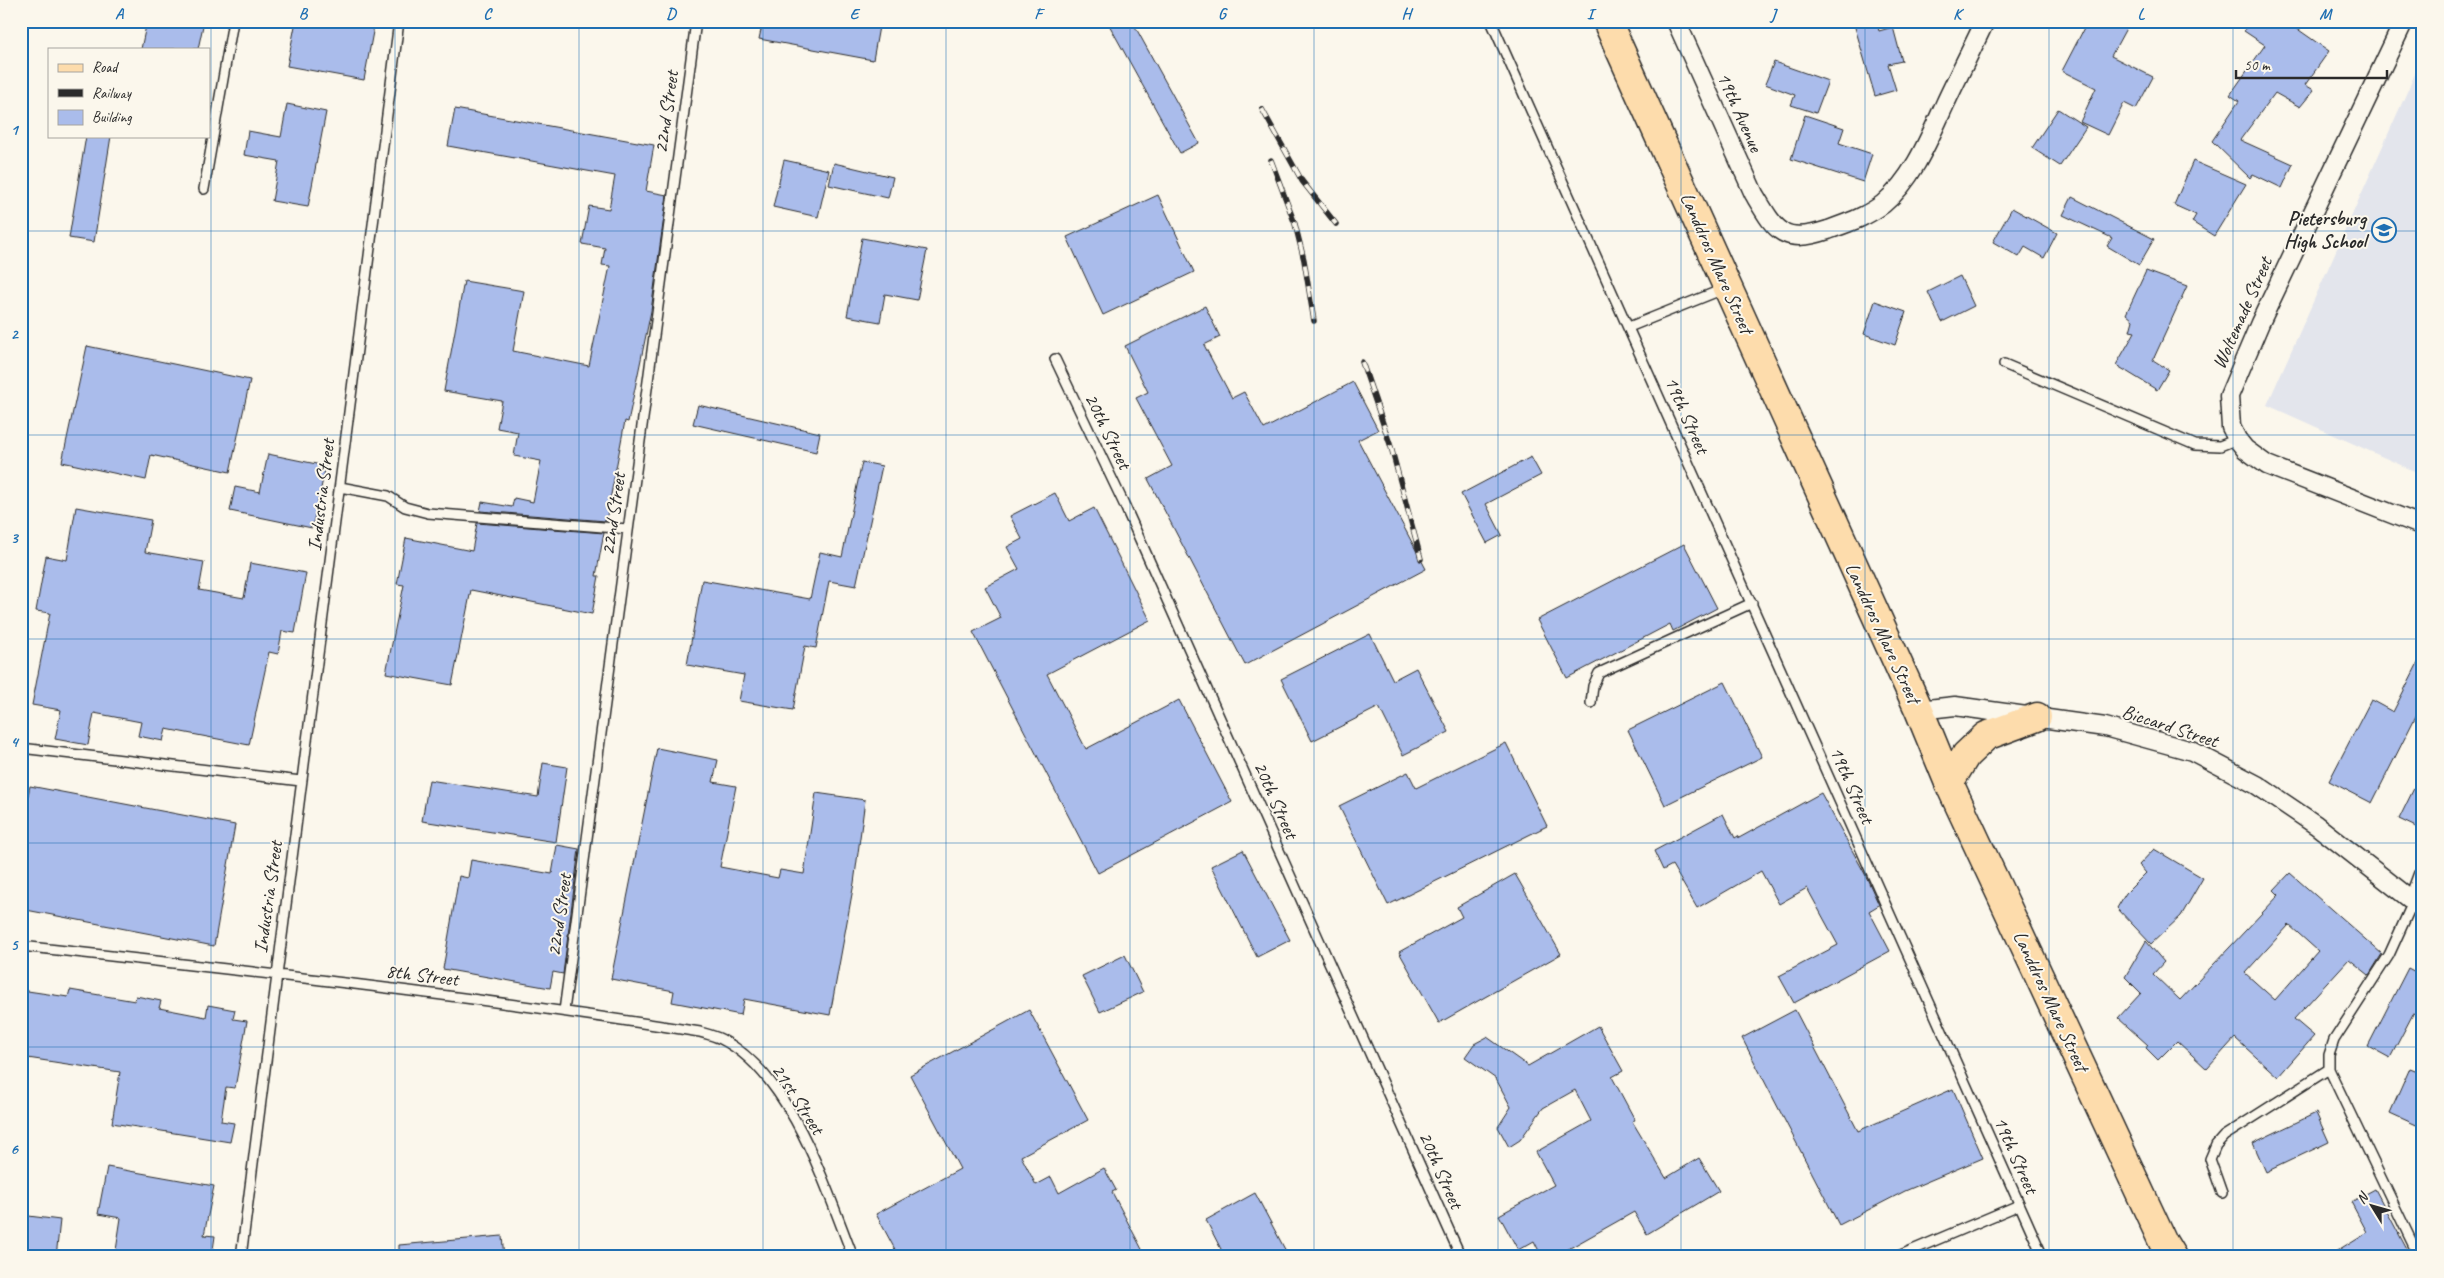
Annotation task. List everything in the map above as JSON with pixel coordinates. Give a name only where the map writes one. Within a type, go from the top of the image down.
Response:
[{"type":"main road","name":"Landdros Mare Street","points":[[1607,21],[1919,710],[1949,783],[2167,1252]]},
{"type":"main road","points":[[1949,783],[1966,755],[1986,736],[2037,717]]},
{"type":"street","name":"19th Avenue","points":[[1676,21],[1754,194],[1769,219],[1783,234],[1798,237],[1857,219],[1882,204],[1904,184],[1985,21]]},
{"type":"street","name":"Woltemade Street","points":[[2237,439],[2231,427],[2230,396],[2238,373],[2404,21]]},
{"type":"street","points":[[2237,439],[2245,449],[2267,465],[2423,526]]},
{"type":"street","name":"Biccard Street","points":[[1919,710],[1956,706],[2105,727],[2192,751],[2257,785],[2316,825],[2418,905]]},
{"type":"street","points":[[2418,905],[2423,875]]},
{"type":"lane","points":[[204,189],[233,21]]},
{"type":"lane","name":"Industria Street","points":[[241,1257],[275,974],[340,487],[399,21]]},
{"type":"lane","name":"22nd Street","points":[[564,1011],[696,21]]},
{"type":"lane","name":"19th Street","points":[[1491,21],[2043,1257]]},
{"type":"lane","points":[[1629,327],[1728,287]]},
{"type":"lane","name":"20th Street","points":[[1054,359],[1169,603],[1461,1257]]},
{"type":"lane","points":[[2004,364],[2195,444],[2220,446],[2237,439]]},
{"type":"lane","points":[[340,487],[388,496],[404,507],[428,513],[628,529]]},
{"type":"lane","points":[[1591,703],[1593,686],[1600,673],[1752,603]]},
{"type":"lane","points":[[21,748],[301,781]]},
{"type":"lane","points":[[2418,905],[2389,955],[2334,1040],[2329,1055],[2329,1070],[2419,1257]]},
{"type":"lane","name":"8th Street","points":[[21,946],[275,974],[564,1011]]},
{"type":"lane","name":"21st Street","points":[[564,1011],[700,1032],[720,1038],[737,1048],[764,1074],[805,1136],[853,1257]]},
{"type":"lane","points":[[2222,1193],[2210,1159],[2216,1145],[2242,1123],[2329,1070]]},
{"type":"lane","points":[[1896,1257],[2019,1205]]},
{"type":"shaded area","name":"Pietersburg High School","points":[[2423,56],[2423,475],[2267,405]]},
{"type":"building","points":[[147,21],[204,21],[198,48],[141,48]]},
{"type":"building","points":[[296,21],[375,21],[364,80],[287,66]]},
{"type":"building","points":[[763,21],[880,21],[873,60],[759,39]]},
{"type":"building","points":[[1107,21],[1132,21],[1199,143],[1180,153]]},
{"type":"building","points":[[1876,21],[1879,31],[1893,27],[1902,61],[1888,64],[1896,90],[1875,96],[1854,24]]},
{"type":"building","points":[[2088,21],[2130,21],[2111,56],[2153,77],[2136,109],[2124,103],[2108,135],[2080,122],[2096,88],[2062,71]]},
{"type":"building","points":[[2251,21],[2286,21],[2329,51],[2305,85],[2314,90],[2300,107],[2275,93],[2240,140],[2293,164],[2282,188],[2253,174],[2250,178],[2212,141],[2239,101],[2230,95],[2265,45],[2244,31]]},
{"type":"building","points":[[1774,62],[1828,81],[1816,113],[1791,105],[1795,95],[1765,84]]},
{"type":"building","points":[[287,104],[326,112],[308,207],[272,201],[279,161],[244,155],[248,131],[281,137]]},
{"type":"building","points":[[455,109],[654,145],[646,191],[667,195],[651,311],[628,422],[625,421],[606,521],[480,511],[482,502],[512,507],[514,498],[533,502],[541,461],[514,456],[518,432],[497,428],[502,401],[444,391],[464,281],[524,291],[513,351],[589,366],[610,266],[602,265],[605,248],[582,244],[589,206],[609,209],[615,176],[448,146]]},
{"type":"building","points":[[2058,109],[2086,127],[2060,166],[2032,148]]},
{"type":"building","points":[[1805,115],[1844,128],[1839,143],[1872,154],[1863,182],[1791,159]]},
{"type":"building","points":[[86,138],[111,138],[94,242],[69,238]]},
{"type":"building","points":[[784,160],[829,170],[818,217],[773,207]]},
{"type":"building","points":[[2193,161],[2246,184],[2214,236],[2192,222],[2196,215],[2174,205]]},
{"type":"building","points":[[834,163],[893,177],[888,198],[829,185]]},
{"type":"building","points":[[1158,195],[1194,272],[1103,315],[1067,237]]},
{"type":"building","points":[[2072,197],[2154,239],[2139,265],[2107,246],[2112,238],[2063,215]]},
{"type":"building","points":[[2012,208],[2057,233],[2044,258],[2025,247],[2019,257],[1993,242]]},
{"type":"building","points":[[862,238],[927,250],[917,300],[885,294],[880,322],[847,316]]},
{"type":"building","points":[[2146,271],[2187,286],[2153,360],[2169,370],[2157,390],[2116,365],[2135,332],[2130,331],[2133,320],[2126,314]]},
{"type":"building","points":[[1960,276],[1974,306],[1942,322],[1928,292]]},
{"type":"building","points":[[1875,301],[1906,312],[1895,345],[1864,334]]},
{"type":"building","points":[[1205,306],[1220,337],[1204,345],[1232,398],[1244,392],[1264,429],[1353,382],[1378,430],[1358,440],[1426,569],[1245,665],[1148,479],[1172,466],[1136,398],[1148,392],[1125,346]]},
{"type":"building","points":[[87,346],[250,380],[230,472],[151,455],[146,480],[62,462]]},
{"type":"building","points":[[698,405],[820,433],[816,452],[693,424]]},
{"type":"building","points":[[268,454],[326,466],[312,528],[230,511],[235,487],[260,492]]},
{"type":"building","points":[[1531,457],[1541,475],[1486,504],[1502,535],[1487,543],[1461,494]]},
{"type":"building","points":[[862,462],[882,466],[856,586],[829,581],[816,648],[805,646],[793,710],[739,701],[744,675],[687,665],[702,580],[810,599],[820,552],[842,557]]},
{"type":"building","points":[[1055,493],[1069,521],[1094,508],[1150,620],[1047,674],[1086,749],[1179,700],[1232,802],[1098,873],[973,632],[1001,618],[985,587],[1019,569],[1007,547],[1022,539],[1010,516]]},
{"type":"building","points":[[76,507],[151,520],[145,552],[204,562],[199,590],[244,598],[250,563],[306,573],[295,633],[282,631],[278,654],[269,652],[249,745],[166,729],[163,741],[138,736],[141,722],[94,713],[88,745],[55,739],[61,710],[32,705],[50,613],[36,611],[46,556],[67,560]]},
{"type":"building","points":[[477,523],[604,533],[596,576],[599,576],[592,614],[471,590],[452,685],[386,673],[404,585],[397,584],[406,538],[472,551]]},
{"type":"building","points":[[1684,544],[1717,608],[1673,631],[1670,624],[1567,678],[1537,620]]},
{"type":"building","points":[[1370,634],[1393,680],[1416,668],[1449,732],[1403,755],[1379,707],[1312,741],[1281,679]]},
{"type":"building","points":[[2423,653],[2423,702],[2372,803],[2329,781],[2371,700],[2393,712]]},
{"type":"building","points":[[1725,682],[1762,757],[1665,805],[1628,730]]},
{"type":"building","points":[[1506,743],[1547,826],[1388,905],[1339,806],[1408,772],[1416,788]]},
{"type":"building","points":[[657,748],[718,760],[713,782],[736,786],[720,867],[778,878],[780,870],[804,874],[816,793],[865,800],[854,883],[830,1015],[744,999],[741,1015],[672,1002],[674,991],[611,979]]},
{"type":"building","points":[[543,763],[567,767],[556,842],[422,821],[429,780],[538,797]]},
{"type":"building","points":[[2423,770],[2423,819],[2418,828],[2399,819]]},
{"type":"building","points":[[30,786],[235,825],[214,946],[21,909],[21,828]]},
{"type":"building","points":[[1821,793],[1865,874],[1879,905],[1869,911],[1890,951],[1794,1003],[1779,976],[1838,945],[1807,888],[1779,904],[1761,871],[1697,908],[1672,865],[1663,870],[1654,851],[1723,814],[1735,838],[1738,836],[1739,838]]},
{"type":"building","points":[[557,845],[579,849],[563,974],[553,972],[550,988],[443,969],[459,876],[468,878],[471,860],[552,874]]},
{"type":"building","points":[[2154,849],[2203,878],[2181,916],[2151,944],[2117,908],[2126,893],[2146,873],[2139,865]]},
{"type":"building","points":[[1243,850],[1290,940],[1257,957],[1211,866]]},
{"type":"building","points":[[2290,873],[2382,954],[2369,975],[2349,959],[2294,1019],[2314,1036],[2278,1077],[2235,1038],[2207,1069],[2177,1041],[2158,1060],[2146,1048],[2148,1045],[2118,1018],[2141,993],[2125,977],[2146,941],[2164,962],[2153,974],[2180,1000],[2279,895],[2274,890]],"holes":[[[2289,925],[2318,951],[2275,1000],[2245,973]]]},
{"type":"building","points":[[1515,874],[1561,954],[1439,1023],[1399,952],[1462,917],[1457,907]]},
{"type":"building","points":[[1125,955],[1143,992],[1100,1012],[1082,976]]},
{"type":"building","points":[[2408,968],[2423,976],[2423,1019],[2413,1014],[2390,1058],[2368,1046]]},
{"type":"building","points":[[21,990],[68,997],[70,990],[135,1001],[136,996],[161,1001],[159,1008],[206,1017],[208,1005],[235,1010],[233,1019],[247,1021],[235,1088],[226,1087],[221,1121],[234,1123],[230,1142],[112,1123],[120,1072],[21,1057]]},
{"type":"building","points":[[1029,1010],[1088,1120],[1021,1156],[1036,1185],[1051,1177],[1059,1193],[1104,1168],[1116,1190],[1112,1192],[1146,1257],[899,1257],[876,1214],[960,1169],[910,1075]]},
{"type":"building","points":[[1795,1010],[1858,1131],[1953,1089],[1983,1158],[1905,1191],[1839,1225],[1742,1038]]},
{"type":"building","points":[[1598,1026],[1623,1071],[1612,1077],[1635,1120],[1632,1121],[1666,1178],[1699,1158],[1719,1191],[1647,1234],[1634,1212],[1554,1257],[1542,1257],[1534,1241],[1518,1250],[1499,1215],[1554,1185],[1536,1152],[1591,1121],[1575,1090],[1543,1108],[1520,1140],[1509,1147],[1498,1127],[1511,1107],[1496,1079],[1465,1057],[1474,1044],[1487,1037],[1528,1066]]},
{"type":"building","points":[[2410,1068],[2423,1073],[2423,1128],[2390,1113]]},
{"type":"building","points":[[2316,1113],[2329,1142],[2266,1172],[2253,1143]]},
{"type":"building","points":[[107,1167],[214,1186],[204,1235],[215,1236],[212,1257],[115,1257],[121,1218],[98,1214]]},
{"type":"building","points":[[2375,1189],[2411,1257],[2327,1257],[2367,1232],[2351,1202]]},
{"type":"building","points":[[1255,1193],[1289,1257],[1225,1257],[1206,1220]]},
{"type":"building","points":[[21,1215],[60,1220],[56,1257],[21,1257]]},
{"type":"building","points":[[502,1236],[504,1257],[399,1257],[399,1245]]},
{"type":"railway","points":[[1262,109],[1302,181],[1336,224]]},
{"type":"railway","points":[[1271,160],[1295,224],[1304,260],[1314,321]]},
{"type":"railway","points":[[1362,362],[1391,447],[1421,559]]},
{"type":"place","name":"Pietersburg High School","points":[[2384,230]]}]
